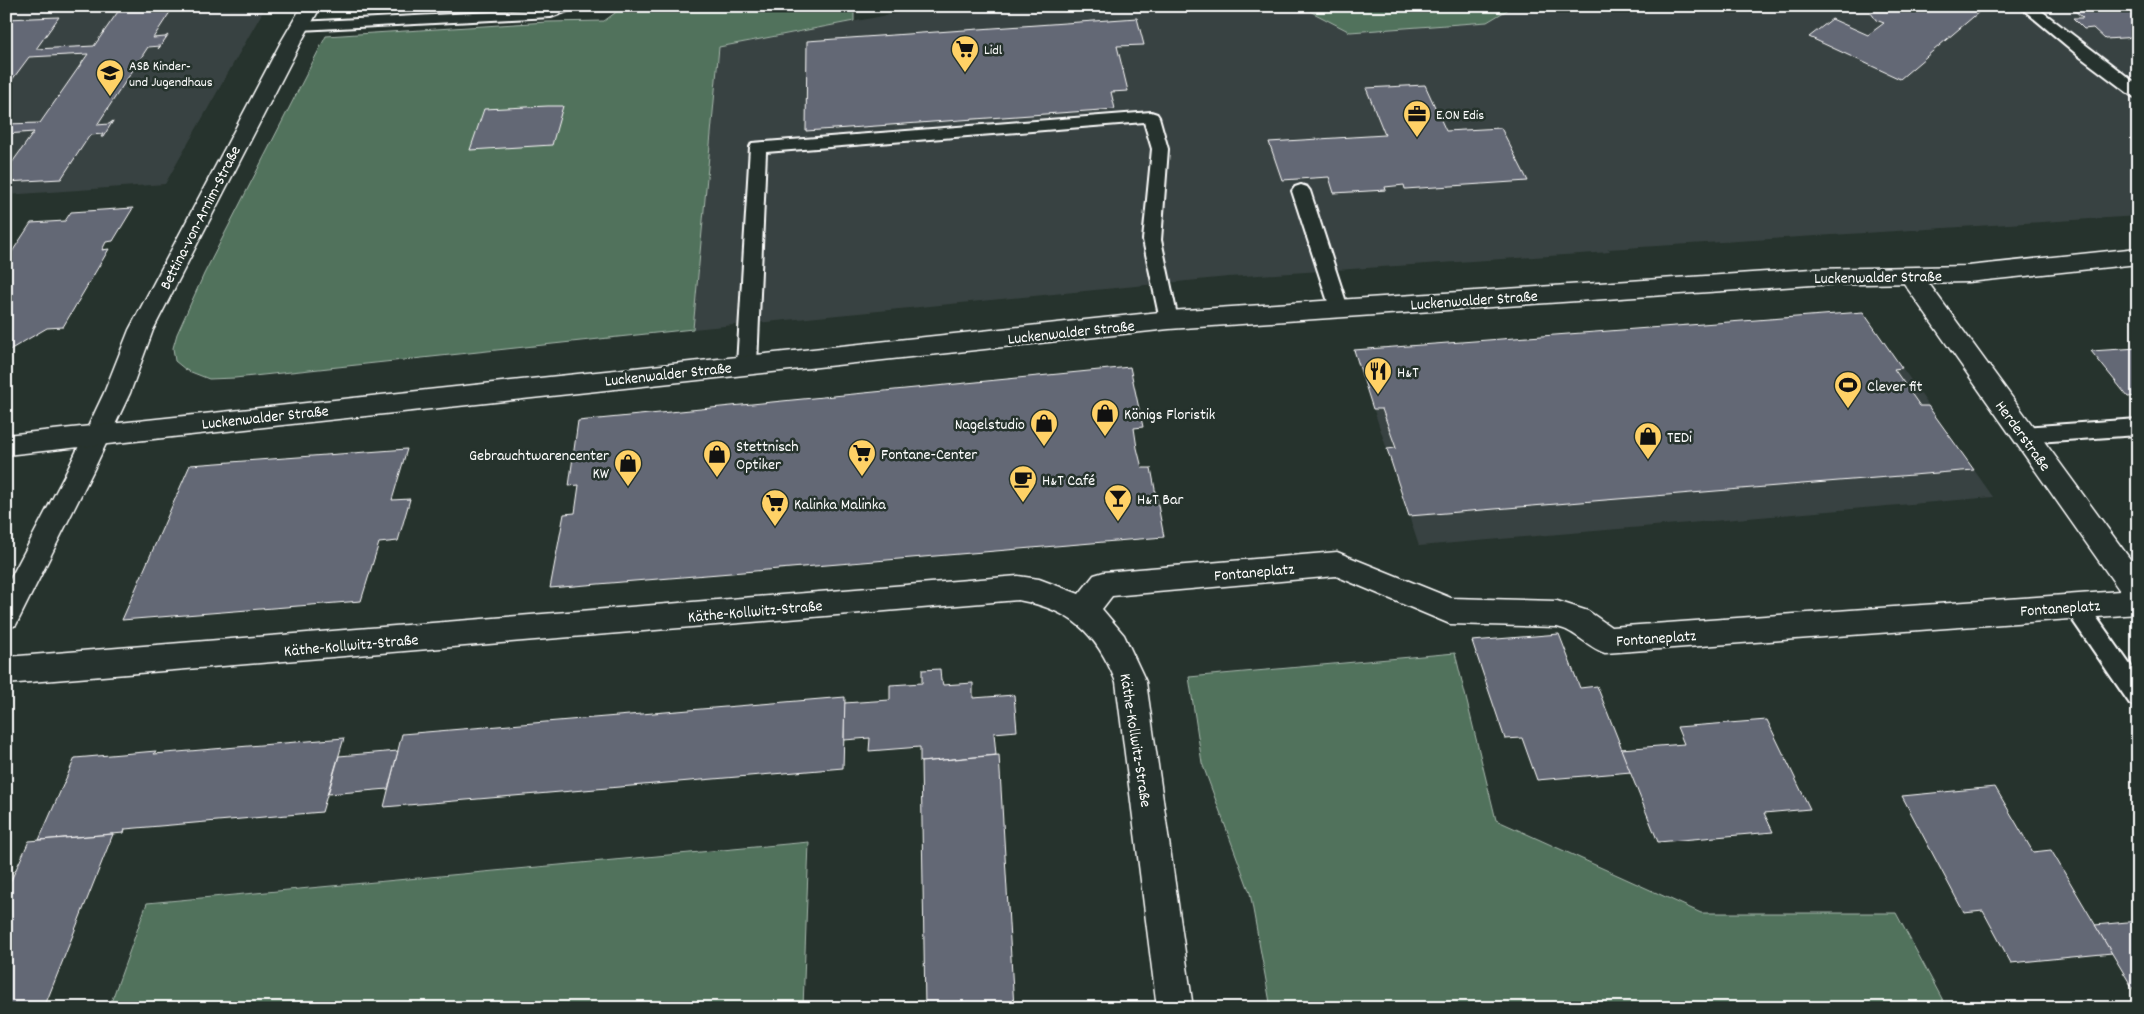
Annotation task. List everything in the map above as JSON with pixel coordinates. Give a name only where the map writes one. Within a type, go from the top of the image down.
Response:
[{"type":"street","name":"Bettina-von-Arnim-Straße","points":[[6,616],[98,434],[117,393],[141,330],[306,16]]},
{"type":"street","name":"Luckenwalder Straße","points":[[6,444],[1169,320],[1812,277],[1910,276],[2018,270],[2138,256]]},
{"type":"street","name":"Herderstraße","points":[[1910,276],[2138,593]]},
{"type":"street","name":"Fontaneplatz","points":[[1084,610],[1104,584],[1337,564],[1450,611],[1557,614],[1574,618],[1590,626],[1605,640],[2138,602]]},
{"type":"street","name":"Käthe-Kollwitz-Straße","points":[[6,671],[94,666],[1018,588],[1053,594],[1084,610],[1100,625],[1113,641],[1124,660],[1131,682],[1175,1008]]},
{"type":"lane","points":[[306,16],[551,13],[568,6]]},
{"type":"lane","points":[[2026,6],[2084,54],[2138,93]]},
{"type":"lane","points":[[747,365],[758,147],[1151,117],[1160,148],[1152,240],[1169,320]]},
{"type":"lane","points":[[1301,191],[1339,308]]},
{"type":"lane","points":[[2024,435],[2138,427]]},
{"type":"lane","points":[[2076,605],[2138,696]]},
{"type":"shaded area","name":"ASB Kinder- und Jugendhaus","points":[[93,6],[266,6],[165,184],[6,195],[6,10]]},
{"type":"shaded area","points":[[936,6],[1300,6],[1350,32],[1487,22],[1514,6],[2138,6],[2138,216],[1608,249],[1610,252],[1228,277],[693,329],[719,47]]},
{"type":"shaded area","points":[[1863,312],[1993,497],[1419,546],[1354,350]]},
{"type":"green space","points":[[621,6],[854,6],[854,21],[719,47],[693,329],[235,378],[209,379],[186,370],[175,361],[173,348],[177,334],[204,274],[326,36],[547,22],[604,21]]},
{"type":"green space","points":[[1300,6],[1514,6],[1487,22],[1350,32]]},
{"type":"green space","points":[[1455,653],[1496,820],[1701,913],[1896,913],[1947,1008],[1271,1008],[1250,893],[1202,763],[1189,677]]},
{"type":"green space","points":[[809,842],[803,1008],[109,1008],[147,903]]},
{"type":"building","points":[[122,6],[174,6],[153,38],[168,35],[158,49],[160,46],[148,47],[97,125],[109,124],[113,121],[103,137],[101,137],[103,134],[90,135],[61,179],[6,182],[6,171],[34,132],[6,134],[6,124],[40,123],[88,54],[29,57],[6,88],[6,19],[59,17],[36,49],[94,46]]},
{"type":"building","points":[[1880,6],[1986,6],[1900,79],[1809,37],[1832,19],[1868,35],[1884,23],[1876,20],[1871,13]]},
{"type":"building","points":[[2138,7],[2138,37],[2105,39],[2093,28],[2084,29],[2073,18],[2083,18],[2074,10]]},
{"type":"building","name":"Lidl","points":[[1137,18],[1144,45],[1117,46],[1128,91],[1111,92],[1115,109],[806,131],[807,41]]},
{"type":"building","name":"E.ON Edis","points":[[1425,85],[1446,131],[1501,128],[1528,181],[1405,189],[1404,185],[1385,187],[1386,190],[1334,193],[1329,177],[1282,180],[1269,142],[1385,135],[1366,88]]},
{"type":"building","points":[[563,106],[552,145],[470,150],[484,109]]},
{"type":"building","points":[[133,208],[113,241],[106,242],[102,250],[109,249],[63,327],[47,328],[6,352],[6,261],[31,223],[65,221],[71,212]]},
{"type":"building","points":[[1863,312],[1902,368],[1894,369],[1920,406],[1928,406],[1974,470],[1409,516],[1387,449],[1396,448],[1382,409],[1373,409],[1354,350]]},
{"type":"building","points":[[2138,348],[2138,396],[2128,397],[2091,351]]},
{"type":"building","name":"Fontane-Center","points":[[1130,367],[1143,427],[1134,428],[1137,448],[1142,468],[1151,468],[1164,537],[550,588],[564,514],[575,513],[579,485],[569,486],[578,421]]},
{"type":"building","points":[[407,449],[392,500],[410,499],[398,541],[379,543],[361,601],[122,620],[190,465]]},
{"type":"building","points":[[1559,634],[1580,688],[1597,686],[1631,772],[1537,780],[1522,738],[1505,739],[1472,641]]},
{"type":"building","points":[[940,669],[943,685],[973,683],[973,698],[1014,695],[1017,731],[994,733],[996,755],[920,762],[920,747],[869,751],[870,738],[844,740],[844,703],[890,700],[890,685],[922,683],[922,670]]},
{"type":"building","points":[[845,697],[843,768],[384,807],[402,734]]},
{"type":"building","points":[[1767,720],[1810,809],[1764,813],[1773,832],[1658,842],[1621,749],[1684,744],[1677,727]]},
{"type":"building","points":[[344,738],[322,812],[125,829],[124,833],[39,840],[75,758],[156,751],[154,754]]},
{"type":"building","points":[[398,751],[388,789],[328,794],[339,756]]},
{"type":"building","points":[[999,755],[1014,1008],[925,1008],[921,762]]},
{"type":"building","points":[[1995,787],[2033,852],[2051,850],[2112,953],[2011,963],[1983,911],[1964,913],[1902,796]]},
{"type":"building","points":[[113,834],[44,1008],[6,1008],[6,891],[29,841]]},
{"type":"building","points":[[2138,921],[2138,997],[2095,925]]},
{"type":"place","name":"Lidl","points":[[965,73]]},
{"type":"place","name":"ASB Kinder- und Jugendhaus","points":[[110,97]]},
{"type":"place","name":"E.ON Edis","points":[[1417,138]]},
{"type":"place","name":"H&T","points":[[1378,395]]},
{"type":"place","name":"Clever fit","points":[[1848,409]]},
{"type":"place","name":"Königs Floristik","points":[[1105,437]]},
{"type":"place","name":"Nagelstudio","points":[[1044,447]]},
{"type":"place","name":"TEDi","points":[[1648,460]]},
{"type":"place","name":"Fontane-Center","points":[[862,477]]},
{"type":"place","name":"Stettnisch Optiker","points":[[717,478]]},
{"type":"place","name":"Gebrauchtwarencenter KW","points":[[628,487]]},
{"type":"place","name":"H&T Café","points":[[1023,503]]},
{"type":"place","name":"H&T Bar","points":[[1118,522]]},
{"type":"place","name":"Kalinka Malinka","points":[[775,527]]}]
